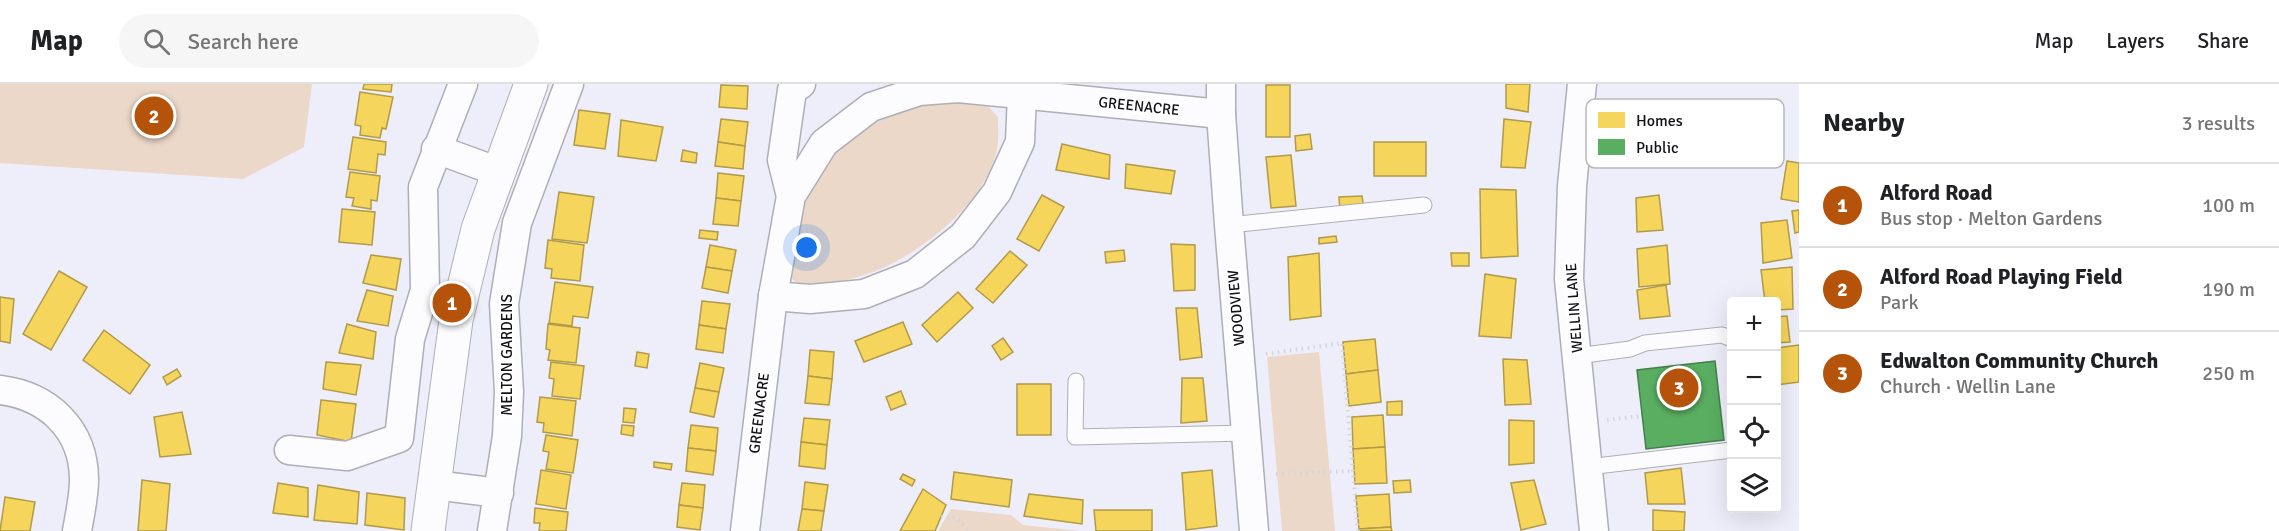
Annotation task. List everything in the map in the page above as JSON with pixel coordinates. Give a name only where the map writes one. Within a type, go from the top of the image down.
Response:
[{"type":"street","points":[[289,450],[347,456],[399,438],[410,339],[425,290],[423,187],[436,149],[464,84]]},
{"type":"street","points":[[428,531],[456,320],[478,229],[531,84]]},
{"type":"street","name":"MELTON GARDENS","points":[[492,531],[507,436],[509,392],[504,304],[517,223],[569,84]]},
{"type":"street","name":"GREENACRE","points":[[791,196],[782,160],[792,90],[801,84]]},
{"type":"street","name":"WOODVIEW","points":[[1221,84],[1229,225],[1254,531]]},
{"type":"street","name":"WELLIN LANE","points":[[1582,84],[1572,186],[1569,279],[1594,531]]},
{"type":"street","name":"GREENACRE","points":[[745,531],[773,296],[791,196],[824,143],[871,106],[913,88],[958,88],[1221,114]]},
{"type":"street","points":[[773,296],[810,299],[864,294],[915,274],[963,236],[997,192],[1020,142],[1022,94]]},
{"type":"street","points":[[436,149],[499,172]]},
{"type":"street","points":[[0,390],[16,392],[40,402],[61,418],[74,436],[81,456],[84,480],[77,531]]},
{"type":"street","points":[[434,486],[499,493]]},
{"type":"lane","points":[[1229,225],[1424,205]]},
{"type":"lane","points":[[1577,356],[1630,349],[1656,342],[1722,335],[1727,337]]},
{"type":"lane","points":[[1076,381],[1075,437],[1246,433]]},
{"type":"lane","points":[[1588,467],[1727,450]]},
{"type":"path","points":[[1240,357],[1342,343],[1358,531]]},
{"type":"path","points":[[1583,422],[1642,416]]},
{"type":"path","points":[[1249,475],[1353,471]]},
{"type":"path","points":[[941,517],[957,518],[969,531]]},
{"type":"shaded area","points":[[0,84],[312,84],[304,147],[243,179],[0,163]]},
{"type":"shaded area","points":[[922,101],[985,103],[998,117],[997,150],[982,185],[956,217],[907,255],[881,269],[859,276],[803,288],[786,274],[797,214],[821,168],[834,153],[866,128]]},
{"type":"shaded area","points":[[1319,352],[1335,531],[1282,531],[1267,357]]},
{"type":"shaded area","points":[[951,509],[1011,515],[1023,525],[1081,531],[938,531]]},
{"type":"building: Homes","points":[[364,84],[392,84],[391,92],[363,89]]},
{"type":"building: Homes","points":[[1506,84],[1530,84],[1528,112],[1506,108]]},
{"type":"building: Homes","points":[[721,85],[748,86],[747,109],[719,107]]},
{"type":"building: Homes","points":[[1266,85],[1290,85],[1290,137],[1266,137]]},
{"type":"building: Homes","points":[[360,92],[393,97],[386,129],[382,128],[380,138],[360,135],[361,126],[355,125]]},
{"type":"building: Homes","points":[[579,110],[610,114],[605,149],[574,145]]},
{"type":"building: Homes","points":[[721,119],[748,122],[745,146],[718,142]]},
{"type":"building: Homes","points":[[1504,119],[1531,122],[1525,168],[1501,167]]},
{"type":"building: Homes","points":[[621,120],[663,127],[656,161],[618,156]]},
{"type":"building: Homes","points":[[1310,134],[1312,149],[1296,151],[1295,136]]},
{"type":"building: Homes","points":[[353,137],[386,142],[385,155],[378,154],[376,173],[348,169]]},
{"type":"building: Homes","points":[[718,142],[745,146],[743,169],[715,166]]},
{"type":"building: Homes","points":[[1374,142],[1426,142],[1426,176],[1374,176]]},
{"type":"building: Homes","points":[[1062,144],[1110,155],[1109,179],[1056,170]]},
{"type":"building: Homes","points":[[683,150],[697,153],[696,163],[681,161]]},
{"type":"building: Homes","points":[[1291,155],[1296,206],[1271,208],[1266,157]]},
{"type":"building: Homes","points":[[1787,161],[1799,163],[1799,202],[1781,199]]},
{"type":"building: Homes","points":[[1126,164],[1175,171],[1171,194],[1125,188]]},
{"type":"building: Homes","points":[[350,172],[380,176],[377,201],[371,200],[371,209],[352,206],[354,198],[346,197]]},
{"type":"building: Homes","points":[[718,173],[744,176],[741,201],[716,198]]},
{"type":"building: Homes","points":[[1480,189],[1516,190],[1518,256],[1481,258]]},
{"type":"building: Homes","points":[[559,192],[594,197],[587,243],[552,239]]},
{"type":"building: Homes","points":[[1042,195],[1064,207],[1039,251],[1017,239]]},
{"type":"building: Homes","points":[[1659,195],[1663,230],[1637,232],[1636,198]]},
{"type":"building: Homes","points":[[1362,196],[1364,209],[1340,211],[1339,197]]},
{"type":"building: Homes","points":[[716,198],[741,201],[738,226],[713,224]]},
{"type":"building: Homes","points":[[342,209],[375,212],[372,245],[339,242]]},
{"type":"building: Homes","points":[[1799,210],[1799,232],[1795,233],[1792,211]]},
{"type":"building: Homes","points":[[1787,220],[1792,258],[1763,263],[1761,223]]},
{"type":"building: Homes","points":[[700,230],[718,232],[717,240],[699,238]]},
{"type":"building: Homes","points":[[1336,236],[1337,242],[1319,244],[1319,238]]},
{"type":"building: Homes","points":[[548,240],[584,245],[580,281],[551,278],[552,269],[545,268]]},
{"type":"building: Homes","points":[[1171,244],[1195,245],[1195,290],[1174,291]]},
{"type":"building: Homes","points":[[710,245],[736,250],[732,271],[706,267]]},
{"type":"building: Homes","points":[[1667,245],[1670,284],[1639,287],[1637,249]]},
{"type":"building: Homes","points":[[1124,250],[1125,261],[1106,263],[1105,252]]},
{"type":"building: Homes","points":[[1010,251],[1027,265],[993,303],[976,289]]},
{"type":"building: Homes","points":[[1319,253],[1321,316],[1290,320],[1288,257]]},
{"type":"building: Homes","points":[[1451,253],[1469,253],[1469,266],[1452,266]]},
{"type":"building: Homes","points":[[371,255],[401,259],[396,290],[363,283]]},
{"type":"building: Homes","points":[[706,267],[732,271],[728,293],[702,288]]},
{"type":"building: Homes","points":[[1792,267],[1793,309],[1781,310],[1781,297],[1764,297],[1761,270]]},
{"type":"building: Homes","points":[[59,271],[87,287],[51,350],[23,334]]},
{"type":"building: Homes","points":[[1485,274],[1516,279],[1511,338],[1479,336]]},
{"type":"building: Homes","points":[[555,282],[593,287],[588,318],[573,316],[572,326],[549,323]]},
{"type":"building: Homes","points":[[1666,285],[1670,316],[1640,319],[1637,290]]},
{"type":"building: Homes","points":[[367,290],[393,296],[388,326],[357,321]]},
{"type":"building: Homes","points":[[958,292],[973,308],[937,342],[922,325]]},
{"type":"building: Homes","points":[[0,297],[14,299],[10,343],[0,341]]},
{"type":"building: Homes","points":[[702,301],[730,304],[726,329],[699,325]]},
{"type":"building: Homes","points":[[1176,308],[1197,308],[1202,357],[1180,360]]},
{"type":"building: Homes","points":[[1787,316],[1790,342],[1781,343],[1781,317]]},
{"type":"building: Homes","points":[[903,322],[912,344],[864,362],[855,341]]},
{"type":"building: Homes","points":[[347,324],[376,332],[373,359],[339,353]]},
{"type":"building: Homes","points":[[548,324],[580,328],[576,363],[548,360],[550,350],[546,349]]},
{"type":"building: Homes","points":[[699,325],[726,329],[723,353],[696,349]]},
{"type":"building: Homes","points":[[104,330],[150,365],[130,394],[83,360]]},
{"type":"building: Homes","points":[[1003,338],[1013,352],[1001,360],[992,346]]},
{"type":"building: Homes","points":[[1375,339],[1378,370],[1346,374],[1343,342]]},
{"type":"building: Homes","points":[[1799,345],[1799,382],[1781,384],[1781,347]]},
{"type":"building: Homes","points":[[810,350],[834,352],[832,379],[808,376]]},
{"type":"building: Homes","points":[[637,352],[649,354],[647,368],[635,366]]},
{"type":"building: Homes","points":[[1503,359],[1527,360],[1531,404],[1505,405]]},
{"type":"building: Homes","points":[[326,362],[361,365],[356,395],[323,389]]},
{"type":"building: Homes","points":[[551,362],[584,366],[580,399],[552,396],[554,379],[549,378]]},
{"type":"building: Homes","points":[[700,363],[724,368],[719,392],[695,388]]},
{"type":"building: Homes","points":[[177,369],[181,376],[167,385],[163,377]]},
{"type":"building: Homes","points":[[1378,370],[1381,402],[1349,406],[1346,374]]},
{"type":"building: Homes","points":[[808,376],[832,379],[829,405],[805,403]]},
{"type":"building: Homes","points":[[1182,378],[1203,378],[1207,421],[1181,423]]},
{"type":"building: Homes","points":[[1017,384],[1051,384],[1051,435],[1017,435]]},
{"type":"building: Homes","points":[[695,388],[719,392],[714,417],[690,412]]},
{"type":"building: Homes","points":[[901,391],[906,404],[891,410],[886,397]]},
{"type":"building: Homes","points":[[540,397],[576,401],[572,436],[543,432],[544,423],[537,422]]},
{"type":"building: Homes","points":[[321,400],[356,404],[351,442],[317,435]]},
{"type":"building: Homes","points":[[1402,401],[1402,415],[1387,415],[1387,402]]},
{"type":"building: Homes","points":[[624,408],[636,409],[634,423],[623,422]]},
{"type":"building: Homes","points":[[182,412],[191,454],[160,457],[154,417]]},
{"type":"building: Homes","points":[[1383,415],[1385,447],[1353,449],[1352,417]]},
{"type":"building: Homes","points":[[804,418],[830,420],[827,445],[801,442]]},
{"type":"building: Homes","points":[[1509,420],[1534,421],[1534,463],[1509,465]]},
{"type":"building: Homes","points":[[622,425],[634,426],[633,436],[621,434]]},
{"type":"building: Homes","points":[[691,425],[718,428],[716,451],[688,448]]},
{"type":"building: Homes","points":[[546,435],[578,440],[573,473],[546,469],[549,452],[543,451]]},
{"type":"building: Homes","points":[[801,442],[827,445],[825,469],[799,466]]},
{"type":"building: Homes","points":[[1385,447],[1387,483],[1355,484],[1353,449]]},
{"type":"building: Homes","points":[[688,448],[716,451],[713,475],[686,471]]},
{"type":"building: Homes","points":[[654,462],[672,464],[671,470],[654,467]]},
{"type":"building: Homes","points":[[1681,468],[1685,504],[1648,504],[1645,473]]},
{"type":"building: Homes","points":[[541,470],[571,475],[566,509],[536,504]]},
{"type":"building: Homes","points":[[1212,470],[1217,526],[1186,530],[1182,473]]},
{"type":"building: Homes","points":[[954,472],[1012,480],[1009,507],[951,499]]},
{"type":"building: Homes","points":[[903,474],[915,480],[912,486],[900,479]]},
{"type":"building: Homes","points":[[142,480],[170,484],[166,531],[138,531]]},
{"type":"building: Homes","points":[[1410,480],[1411,492],[1394,493],[1393,481]]},
{"type":"building: Homes","points":[[1534,480],[1546,524],[1521,530],[1511,483]]},
{"type":"building: Homes","points":[[805,482],[828,485],[824,511],[802,509]]},
{"type":"building: Homes","points":[[278,483],[308,488],[308,517],[273,513]]},
{"type":"building: Homes","points":[[682,483],[705,485],[703,508],[679,505]]},
{"type":"building: Homes","points":[[318,485],[359,492],[357,524],[314,520]]},
{"type":"building: Homes","points":[[923,489],[946,505],[935,531],[900,531]]},
{"type":"building: Homes","points":[[367,493],[405,498],[404,530],[365,525]]},
{"type":"building: Homes","points":[[1029,494],[1083,500],[1082,524],[1024,516]]},
{"type":"building: Homes","points":[[1389,494],[1391,527],[1359,529],[1356,496]]},
{"type":"building: Homes","points":[[5,497],[35,502],[30,531],[0,531]]},
{"type":"building: Homes","points":[[679,505],[703,508],[700,530],[677,527]]},
{"type":"building: Homes","points":[[535,508],[568,512],[566,531],[539,531],[540,523],[534,523]]},
{"type":"building: Homes","points":[[802,509],[824,511],[821,531],[798,531]]},
{"type":"building: Homes","points":[[1094,510],[1152,510],[1152,531],[1096,531]]},
{"type":"building: Homes","points":[[1653,510],[1685,512],[1684,531],[1653,531]]},
{"type":"building: Homes","points":[[1391,527],[1392,531],[1359,531],[1359,529]]},
{"type":"building: Public","points":[[1715,361],[1724,440],[1646,449],[1637,370]]},
{"type":"place","name":"Alford Road Playing Field","points":[[154,116]]},
{"type":"place","name":"Alford Road","points":[[452,303]]},
{"type":"place","name":"Edwalton Community Church","points":[[1679,388]]}]
